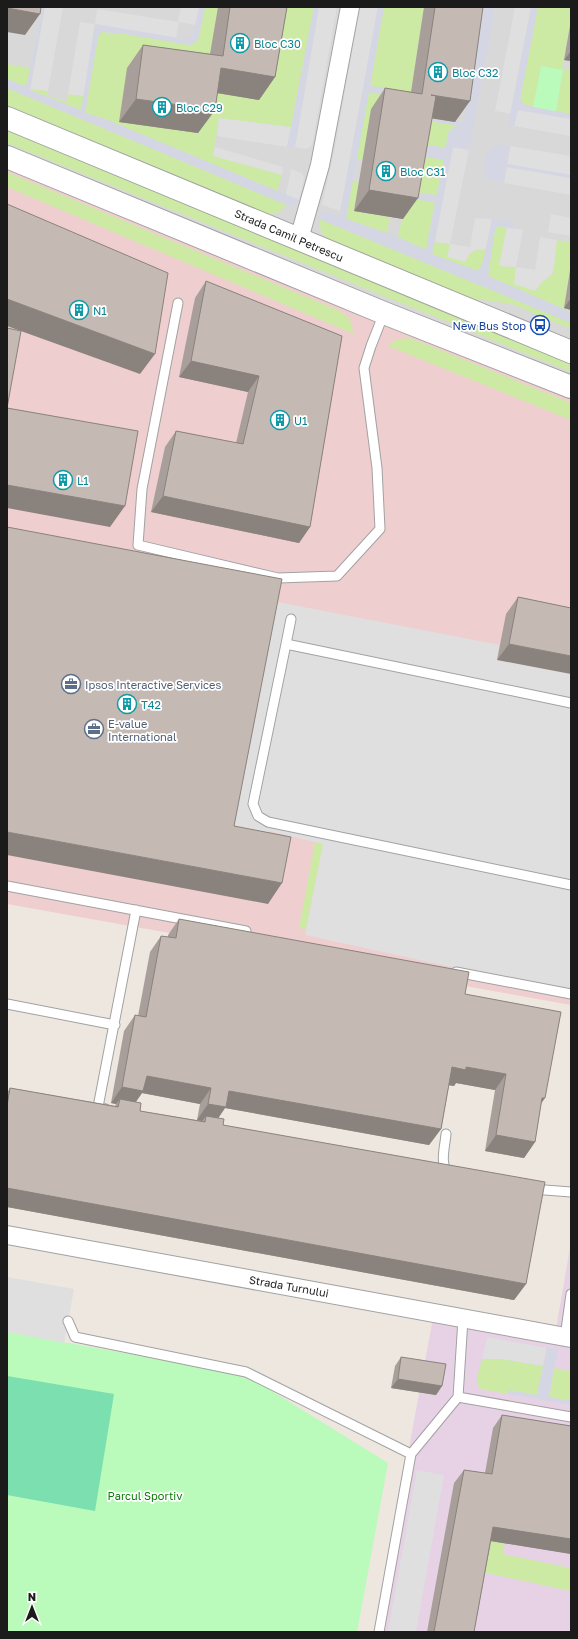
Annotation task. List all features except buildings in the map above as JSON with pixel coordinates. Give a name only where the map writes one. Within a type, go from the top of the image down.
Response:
[{"type":"street","points":[[299,239],[320,165],[350,7]]},
{"type":"street","name":"Strada Camil Petrescu","points":[[7,118],[571,352]]},
{"type":"street","points":[[7,156],[384,313],[571,387]]},
{"type":"street","name":"Strada Turnului","points":[[7,1235],[568,1338]]},
{"type":"lane","points":[[178,303],[142,489],[138,546],[278,578],[337,576],[380,529],[377,468],[364,368],[384,313]]},
{"type":"lane","points":[[291,619],[253,804],[258,816],[268,822],[571,885]]},
{"type":"lane","points":[[286,644],[571,703]]},
{"type":"lane","points":[[7,886],[256,934]]},
{"type":"lane","points":[[114,1110],[98,1107],[136,910]]},
{"type":"lane","points":[[448,970],[571,994]]},
{"type":"lane","points":[[7,1004],[115,1025]]},
{"type":"lane","points":[[434,1172],[454,1176],[446,1171],[443,1165],[446,1134]]},
{"type":"lane","points":[[525,1188],[571,1192]]},
{"type":"lane","points":[[568,1338],[571,1294]]},
{"type":"lane","points":[[379,1632],[411,1454],[458,1397],[464,1318]]},
{"type":"lane","points":[[68,1321],[75,1337],[246,1372],[411,1454]]},
{"type":"lane","points":[[458,1397],[571,1417]]},
{"type":"shaded area","points":[[7,7],[571,7],[571,381],[7,149]]},
{"type":"shaded area","points":[[43,7],[45,7],[30,90],[81,110],[95,24],[185,39],[190,38],[194,31],[199,7],[205,7],[198,40],[190,45],[125,34],[102,32],[98,37],[85,113],[105,119],[299,200],[295,206],[287,205],[7,88],[7,79],[24,86],[27,83]]},
{"type":"shaded area","points":[[45,7],[63,7],[48,91],[30,89]]},
{"type":"shaded area","points":[[181,7],[199,7],[196,25],[179,22],[176,38],[95,24],[97,9],[178,22]]},
{"type":"shaded area","points":[[314,7],[319,7],[295,147],[287,147]]},
{"type":"shaded area","points":[[319,7],[337,7],[312,145],[306,149],[295,147]]},
{"type":"shaded area","points":[[360,7],[378,7],[340,211],[322,205],[335,148]]},
{"type":"shaded area","points":[[378,7],[384,7],[370,86],[411,92],[410,99],[369,92],[346,219],[398,237],[426,250],[435,202],[406,198],[408,192],[437,195],[444,160],[415,155],[417,143],[445,148],[449,131],[455,127],[455,125],[421,120],[422,117],[464,123],[482,7],[495,7],[469,150],[453,147],[432,254],[478,271],[482,265],[492,219],[514,222],[513,229],[500,226],[495,229],[488,276],[571,312],[571,323],[319,219],[321,210],[340,216]]},
{"type":"shaded area","points":[[515,7],[531,7],[511,114],[495,111]]},
{"type":"shaded area","points":[[531,7],[538,7],[520,100],[525,105],[571,114],[571,119],[518,110],[514,126],[508,125]]},
{"type":"shaded area","points":[[80,22],[95,24],[84,96],[68,94]]},
{"type":"shaded area","points":[[518,110],[571,119],[571,136],[514,126]]},
{"type":"shaded area","points":[[219,118],[291,127],[287,147],[217,136]]},
{"type":"shaded area","points":[[493,146],[510,146],[507,164],[571,175],[571,178],[507,167],[504,183],[492,181],[485,176],[484,170],[486,154]]},
{"type":"shaded area","points":[[510,146],[571,156],[571,175],[507,164]]},
{"type":"shaded area","points":[[215,147],[283,167],[282,175],[213,156]]},
{"type":"shaded area","points":[[453,147],[469,150],[450,244],[435,242]]},
{"type":"shaded area","points":[[7,149],[571,381],[571,1005],[7,904]]},
{"type":"shaded area","points":[[506,167],[571,178],[571,195],[504,183]]},
{"type":"shaded area","points":[[291,169],[302,173],[304,178],[299,200],[286,195]]},
{"type":"shaded area","points":[[551,214],[571,218],[571,236],[548,232]]},
{"type":"shaded area","points":[[475,218],[492,219],[487,249],[475,250],[469,254],[465,262],[447,257],[450,244],[470,247]]},
{"type":"shaded area","points":[[507,227],[523,230],[516,267],[499,266]]},
{"type":"shaded area","points":[[540,237],[557,240],[553,273],[540,284],[535,291],[514,284],[516,267],[535,270]]},
{"type":"shaded area","points":[[267,600],[500,645],[497,660],[571,674],[571,993],[305,935],[323,844],[269,831],[264,855],[220,847]]},
{"type":"shaded area","points":[[571,1242],[571,1632],[375,1632],[435,1307],[556,1329]]},
{"type":"shaded area","points":[[7,1277],[74,1289],[64,1343],[7,1332]]},
{"type":"shaded area","points":[[487,1337],[547,1348],[543,1366],[503,1359],[482,1359]]},
{"type":"shaded area","points":[[547,1348],[558,1349],[549,1397],[571,1401],[571,1405],[508,1394],[509,1390],[537,1395]]},
{"type":"shaded area","points":[[417,1470],[444,1475],[416,1632],[388,1632]]},
{"type":"green space","points":[[205,7],[218,7],[206,79],[128,68],[120,122],[205,91],[274,7],[314,7],[291,127],[219,118],[213,156],[282,175],[277,191],[105,119],[85,113],[98,37],[102,32],[125,34],[190,45],[198,40]]},
{"type":"green space","points":[[384,7],[424,7],[411,92],[370,86]]},
{"type":"green space","points":[[538,7],[571,7],[571,17],[562,70],[541,66],[533,107],[525,105],[520,100]]},
{"type":"green space","points":[[7,64],[31,68],[27,83],[24,86],[7,79]]},
{"type":"green space","points":[[541,66],[563,70],[556,112],[533,107]]},
{"type":"green space","points":[[563,70],[571,70],[571,114],[556,112]]},
{"type":"green space","points":[[7,88],[287,205],[274,214],[257,212],[7,107]]},
{"type":"green space","points":[[30,89],[48,91],[47,96],[67,102],[68,94],[84,96],[82,109],[80,110],[31,91]]},
{"type":"green space","points":[[369,92],[410,99],[362,160],[356,159]]},
{"type":"green space","points":[[421,120],[455,125],[455,127],[449,131],[446,148],[417,143]]},
{"type":"green space","points":[[7,130],[571,362],[571,372],[7,143]]},
{"type":"green space","points":[[415,155],[444,159],[437,195],[408,192]]},
{"type":"green space","points":[[7,172],[340,311],[349,318],[354,334],[7,187]]},
{"type":"green space","points":[[352,181],[359,182],[354,211],[390,217],[387,233],[346,219]]},
{"type":"green space","points":[[406,198],[435,201],[426,250],[398,237]]},
{"type":"green space","points":[[319,219],[571,323],[571,329],[512,304],[457,295],[329,242],[321,231]]},
{"type":"green space","points":[[497,226],[507,227],[499,266],[516,267],[535,291],[540,284],[553,273],[557,240],[571,242],[571,264],[564,308],[571,310],[571,312],[488,276],[495,229]]},
{"type":"green space","points":[[435,242],[450,244],[465,262],[471,253],[487,249],[482,265],[478,271],[433,255],[432,251]]},
{"type":"green space","points":[[405,338],[413,339],[571,403],[571,420],[388,346],[394,341]]},
{"type":"green space","points":[[315,842],[323,844],[306,929],[299,928]]},
{"type":"green space","name":"Parcul Sportiv","points":[[7,1332],[246,1375],[388,1463],[357,1632],[7,1632]]},
{"type":"green space","points":[[482,1359],[503,1359],[543,1366],[537,1395],[509,1390],[508,1394],[480,1389],[477,1378]]},
{"type":"green space","points":[[554,1368],[571,1371],[571,1401],[549,1397]]},
{"type":"green space","points":[[7,1376],[114,1394],[95,1511],[7,1495]]},
{"type":"green space","points":[[496,1490],[513,1494],[503,1554],[571,1568],[570,1591],[482,1572]]},
{"type":"place","name":"Bloc C30","points":[[240,43]]},
{"type":"place","name":"Bloc C32","points":[[438,72]]},
{"type":"place","name":"Bloc C29","points":[[162,107]]},
{"type":"place","name":"Bloc C31","points":[[386,171]]},
{"type":"place","name":"N1","points":[[79,310]]},
{"type":"place","name":"New Bus Stop","points":[[540,325]]},
{"type":"place","name":"U1","points":[[280,420]]},
{"type":"place","name":"L1","points":[[63,480]]},
{"type":"place","name":"Ipsos Interactive Services","points":[[71,684]]},
{"type":"place","name":"T42","points":[[127,704]]},
{"type":"place","name":"E-value International","points":[[94,729]]}]
